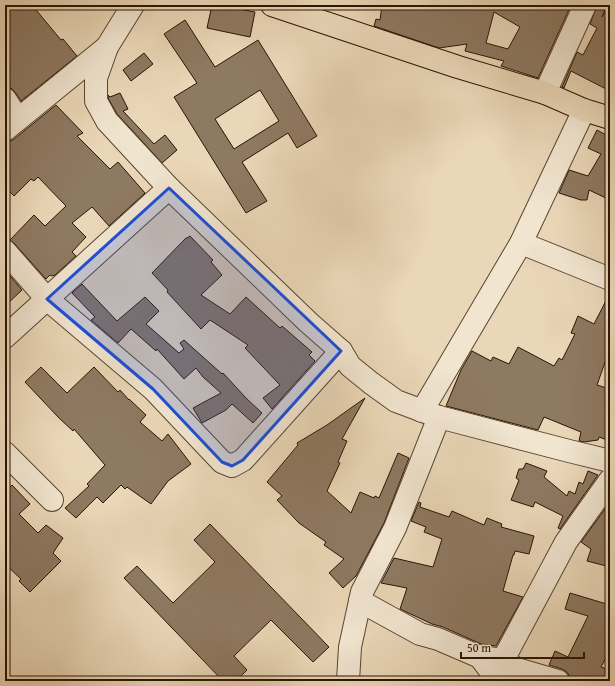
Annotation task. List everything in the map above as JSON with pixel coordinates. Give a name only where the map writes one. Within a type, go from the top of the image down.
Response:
[{"type":"main road","points":[[272,5],[458,67],[545,93],[584,110],[610,118]]},
{"type":"street","points":[[133,5],[107,47],[96,78],[96,101],[107,121],[169,188],[308,322],[341,351],[350,366],[396,401],[431,414],[610,461]]},
{"type":"street","points":[[545,93],[585,5]]},
{"type":"street","points":[[5,99],[12,124],[107,47]]},
{"type":"street","points":[[348,681],[350,646],[362,592],[395,528],[431,414],[521,243],[584,110]]},
{"type":"street","points":[[5,338],[169,188]]},
{"type":"street","points":[[521,243],[610,279]]},
{"type":"street","points":[[5,251],[47,299],[153,389],[222,462],[232,466],[243,460],[341,351]]},
{"type":"street","points":[[5,454],[52,500]]},
{"type":"street","points":[[503,660],[566,542],[610,480]]},
{"type":"street","points":[[360,601],[420,634],[438,639],[480,657],[503,660],[517,669],[558,681]]},
{"type":"street","points":[[480,657],[498,681]]},
{"type":"highlighted area","points":[[169,188],[341,351],[243,460],[232,466],[222,462],[153,389],[47,299]]},
{"type":"building","points":[[5,5],[32,5],[61,40],[63,39],[77,56],[21,101],[11,88],[5,86]]},
{"type":"building","points":[[212,5],[255,12],[250,37],[207,28]]},
{"type":"building","points":[[382,5],[571,5],[538,78],[501,66],[504,61],[465,51],[467,44],[439,48],[374,26],[376,19],[380,20]],"holes":[[[494,12],[520,27],[508,49],[486,43]]]},
{"type":"building","points":[[597,5],[607,5],[602,17],[608,5],[610,5],[610,91],[571,71],[564,88],[562,87],[577,52],[583,55],[597,28],[590,24]]},
{"type":"building","points":[[185,20],[215,67],[258,40],[317,136],[297,148],[288,133],[242,162],[267,201],[246,213],[174,97],[197,83],[164,34]],"holes":[[[260,90],[279,121],[234,149],[215,119]]]},
{"type":"building","points":[[144,53],[153,64],[131,81],[123,70]]},
{"type":"building","points":[[120,93],[128,109],[123,111],[154,144],[165,135],[177,150],[162,163],[117,114],[108,98],[108,95],[110,97]]},
{"type":"building","points":[[56,105],[83,133],[77,136],[110,169],[118,162],[145,193],[109,226],[92,207],[72,223],[86,237],[72,252],[76,256],[55,275],[50,275],[46,279],[10,240],[34,215],[45,226],[66,206],[38,177],[34,181],[31,179],[14,196],[5,187],[5,142],[13,140]]},
{"type":"building","points":[[597,130],[610,137],[610,200],[589,190],[587,200],[581,200],[559,193],[569,170],[588,176],[601,154],[588,148]]},
{"type":"building","points":[[190,236],[213,260],[211,262],[222,275],[201,295],[230,314],[246,297],[280,328],[282,326],[312,352],[309,355],[315,361],[272,409],[263,398],[280,385],[245,348],[248,345],[210,320],[201,329],[167,292],[168,290],[152,273],[186,238]]},
{"type":"building","points":[[5,270],[22,290],[5,306]]},
{"type":"building","points":[[82,284],[117,321],[145,297],[159,311],[146,324],[179,353],[184,349],[180,343],[184,340],[222,374],[223,373],[262,413],[253,423],[232,404],[226,410],[202,423],[193,408],[221,393],[203,377],[196,368],[184,379],[157,349],[156,351],[131,329],[118,343],[91,320],[95,317],[72,293]]},
{"type":"building","points":[[610,293],[610,348],[597,385],[610,389],[610,400],[606,414],[610,415],[610,441],[599,437],[598,440],[584,442],[579,441],[581,432],[544,417],[538,430],[446,406],[461,370],[472,351],[491,361],[493,357],[509,364],[518,347],[554,366],[559,358],[562,360],[575,334],[571,333],[578,316],[594,324]]},
{"type":"building","points":[[41,367],[67,393],[94,367],[118,392],[120,390],[146,415],[140,422],[162,441],[168,434],[191,464],[168,481],[151,504],[127,487],[125,489],[121,485],[103,503],[97,497],[76,518],[65,508],[89,486],[87,484],[105,465],[74,429],[73,431],[59,418],[25,382]]},
{"type":"building","points":[[365,398],[342,439],[347,441],[338,462],[340,463],[327,491],[351,513],[360,492],[374,498],[375,496],[379,498],[398,453],[409,458],[384,523],[356,576],[343,588],[329,573],[344,559],[324,545],[326,542],[299,523],[277,500],[282,496],[267,482],[298,445],[297,443],[327,425]]},
{"type":"building","points":[[526,463],[547,471],[544,477],[567,496],[569,491],[575,494],[579,482],[583,484],[588,471],[598,475],[560,529],[558,528],[563,516],[535,502],[533,507],[511,500],[519,480],[516,478],[519,469],[523,469]]},
{"type":"building","points":[[12,485],[30,504],[19,514],[38,533],[46,525],[63,538],[53,553],[61,561],[30,592],[19,581],[21,579],[5,564],[5,492]]},
{"type":"building","points":[[419,502],[421,503],[420,507],[449,517],[452,511],[484,525],[487,518],[502,524],[501,527],[534,536],[529,554],[515,551],[513,555],[503,591],[523,597],[496,646],[481,644],[400,609],[407,588],[381,583],[394,558],[433,567],[442,539],[424,532],[426,527],[411,521]]},
{"type":"building","points":[[610,502],[610,567],[587,561],[591,549],[581,542]]},
{"type":"building","points":[[210,524],[329,647],[313,662],[271,620],[234,656],[247,670],[236,681],[223,681],[124,578],[137,566],[173,603],[215,562],[194,540]]},
{"type":"building","points":[[570,593],[610,605],[610,622],[606,633],[610,635],[610,650],[601,667],[610,670],[610,681],[578,681],[570,677],[567,672],[562,669],[549,665],[555,651],[568,657],[588,616],[565,609]]}]
